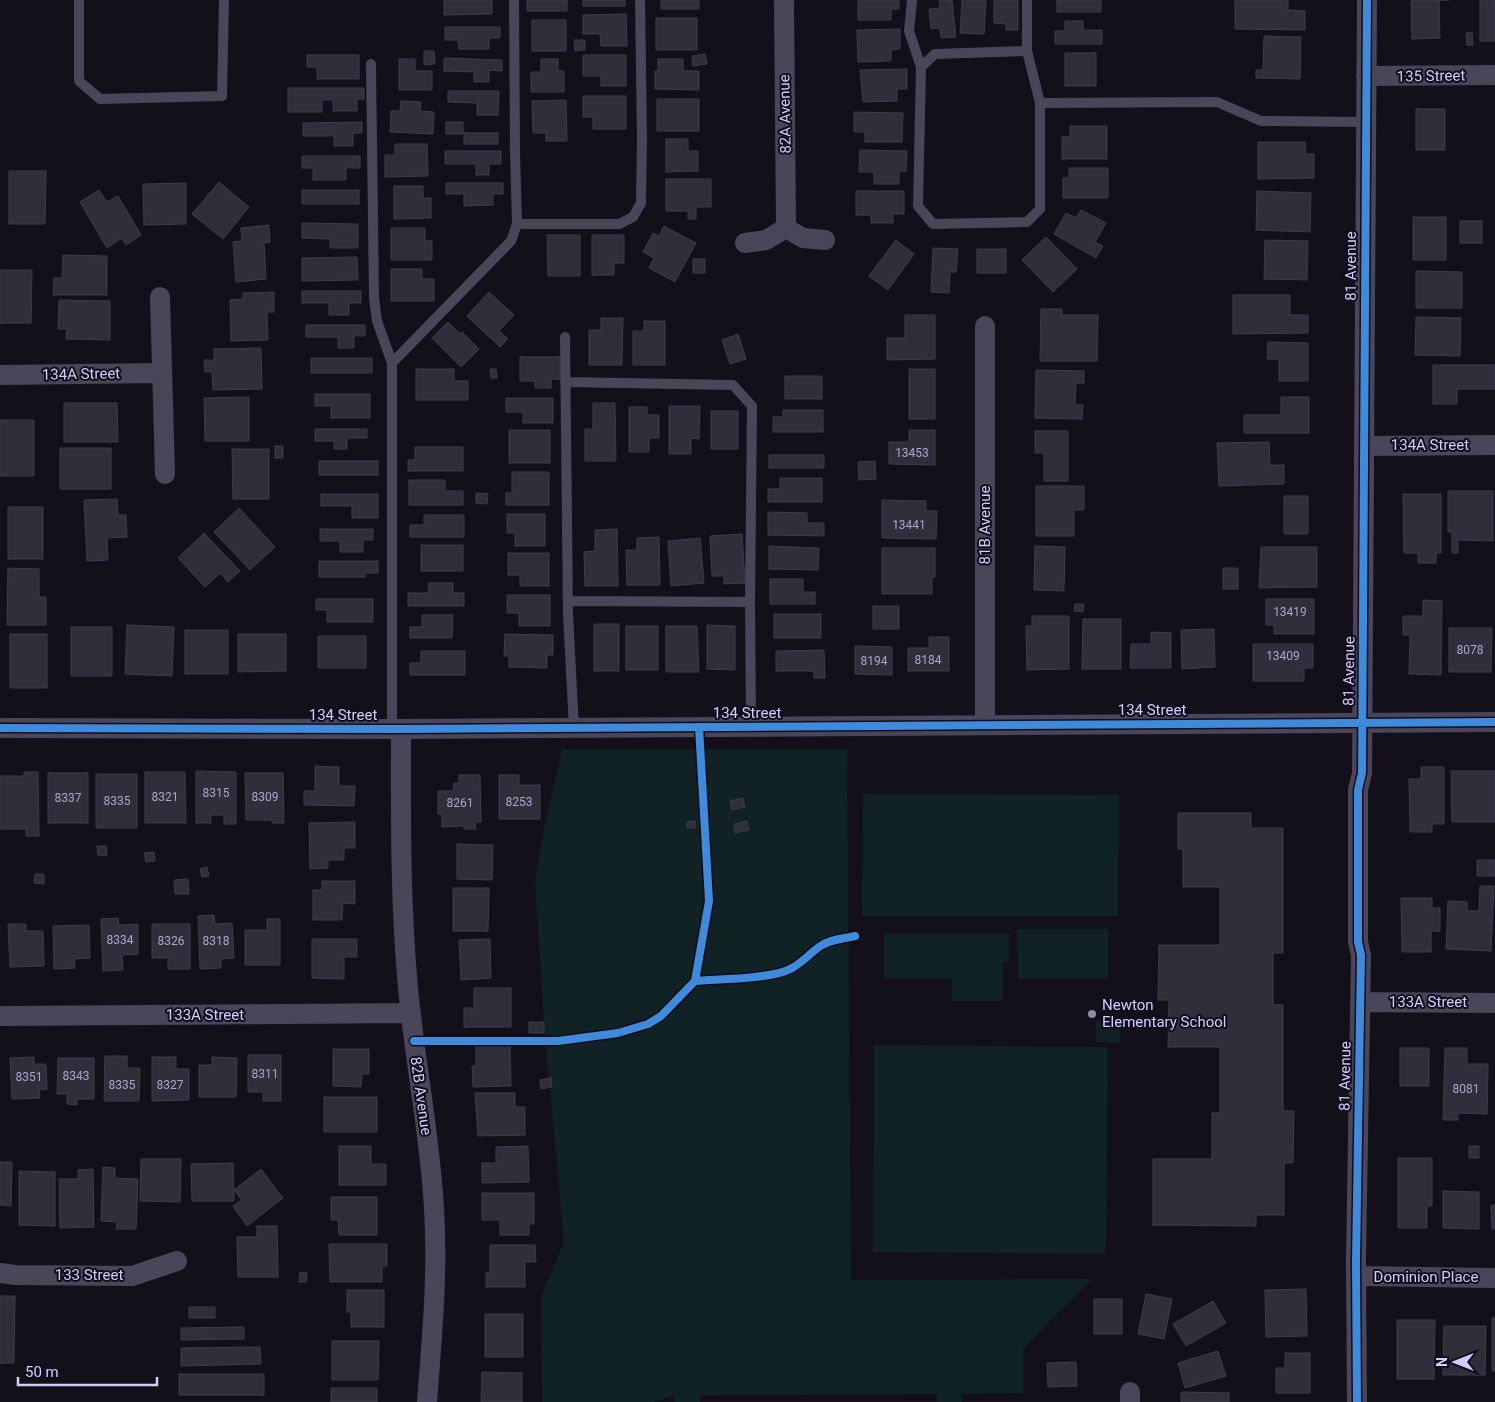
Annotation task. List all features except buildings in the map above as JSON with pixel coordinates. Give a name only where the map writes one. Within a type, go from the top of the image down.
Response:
[{"type":"street","name":"82A Avenue","points":[[784,0],[786,228]]},
{"type":"street","name":"81 Avenue","points":[[1357,1402],[1356,1276],[1361,955],[1358,942],[1358,790],[1362,772],[1367,0]]},
{"type":"street","name":"135 Street","points":[[1366,76],[1495,75]]},
{"type":"street","points":[[745,243],[766,240],[786,228],[803,238],[825,240]]},
{"type":"street","points":[[160,297],[165,474]]},
{"type":"street","name":"81B Avenue","points":[[984,725],[985,326]]},
{"type":"street","name":"134A Street","points":[[0,375],[162,372]]},
{"type":"street","name":"134A Street","points":[[1364,446],[1495,445]]},
{"type":"street","name":"134 Street","points":[[0,728],[397,729],[1495,722]]},
{"type":"street","name":"82B Avenue","points":[[397,729],[402,906],[410,1013],[430,1162],[434,1209],[435,1295],[427,1402]]},
{"type":"street","name":"133A Street","points":[[1360,1002],[1495,1002]]},
{"type":"street","name":"133A Street","points":[[0,1016],[410,1013]]},
{"type":"street","name":"133 Street","points":[[0,1273],[15,1275],[132,1276],[176,1261]]},
{"type":"street","name":"Dominion Place","points":[[1356,1276],[1495,1278]]},
{"type":"lane","points":[[79,0],[79,81],[100,98],[222,96],[224,0]]},
{"type":"lane","points":[[392,363],[511,241],[517,224],[514,0]]},
{"type":"lane","points":[[517,224],[619,224],[634,217],[641,203],[640,0]]},
{"type":"lane","points":[[912,0],[909,32],[921,67],[918,206],[933,224],[1027,222],[1040,209],[1040,103],[1027,51],[1027,0]]},
{"type":"lane","points":[[921,67],[935,54],[1027,51]]},
{"type":"lane","points":[[371,64],[374,298],[377,321],[392,363],[397,729]]},
{"type":"lane","points":[[1040,103],[1217,102],[1261,121],[1366,122]]},
{"type":"lane","points":[[565,337],[568,601],[574,728]]},
{"type":"lane","points":[[565,382],[733,385],[752,406],[751,726]]},
{"type":"lane","points":[[568,601],[750,602]]},
{"type":"shaded area","points":[[562,749],[847,749],[851,1280],[1092,1279],[1023,1349],[1023,1393],[962,1394],[962,1402],[937,1402],[937,1394],[700,1395],[700,1402],[675,1402],[674,1395],[654,1402],[542,1402],[541,1297],[564,1242],[546,1045],[443,1045],[442,1037],[545,1036],[535,884],[542,838]]},
{"type":"shaded area","points":[[863,794],[1119,795],[1118,916],[862,916]]},
{"type":"shaded area","points":[[1017,929],[1108,929],[1108,979],[1018,979]]},
{"type":"shaded area","points":[[884,933],[1009,933],[1009,962],[1003,962],[1003,1001],[952,1001],[952,979],[884,979]]},
{"type":"shaded area","points":[[1096,1021],[1121,1021],[1120,1043],[1096,1042]]},
{"type":"shaded area","points":[[874,1045],[1108,1047],[1106,1254],[873,1252]]},
{"type":"cycle path","points":[[1357,1402],[1356,1261],[1361,955],[1358,942],[1358,790],[1362,773],[1367,0]]},
{"type":"cycle path","points":[[0,728],[401,729],[1495,722]]},
{"type":"cycle path","points":[[414,1041],[558,1041],[618,1033],[648,1024],[661,1016],[695,981],[709,901],[699,727]]},
{"type":"cycle path","points":[[695,981],[756,977],[779,973],[796,965],[823,944],[855,936]]},
{"type":"place","name":"Newton Elementary School","points":[[1092,1014]]}]
